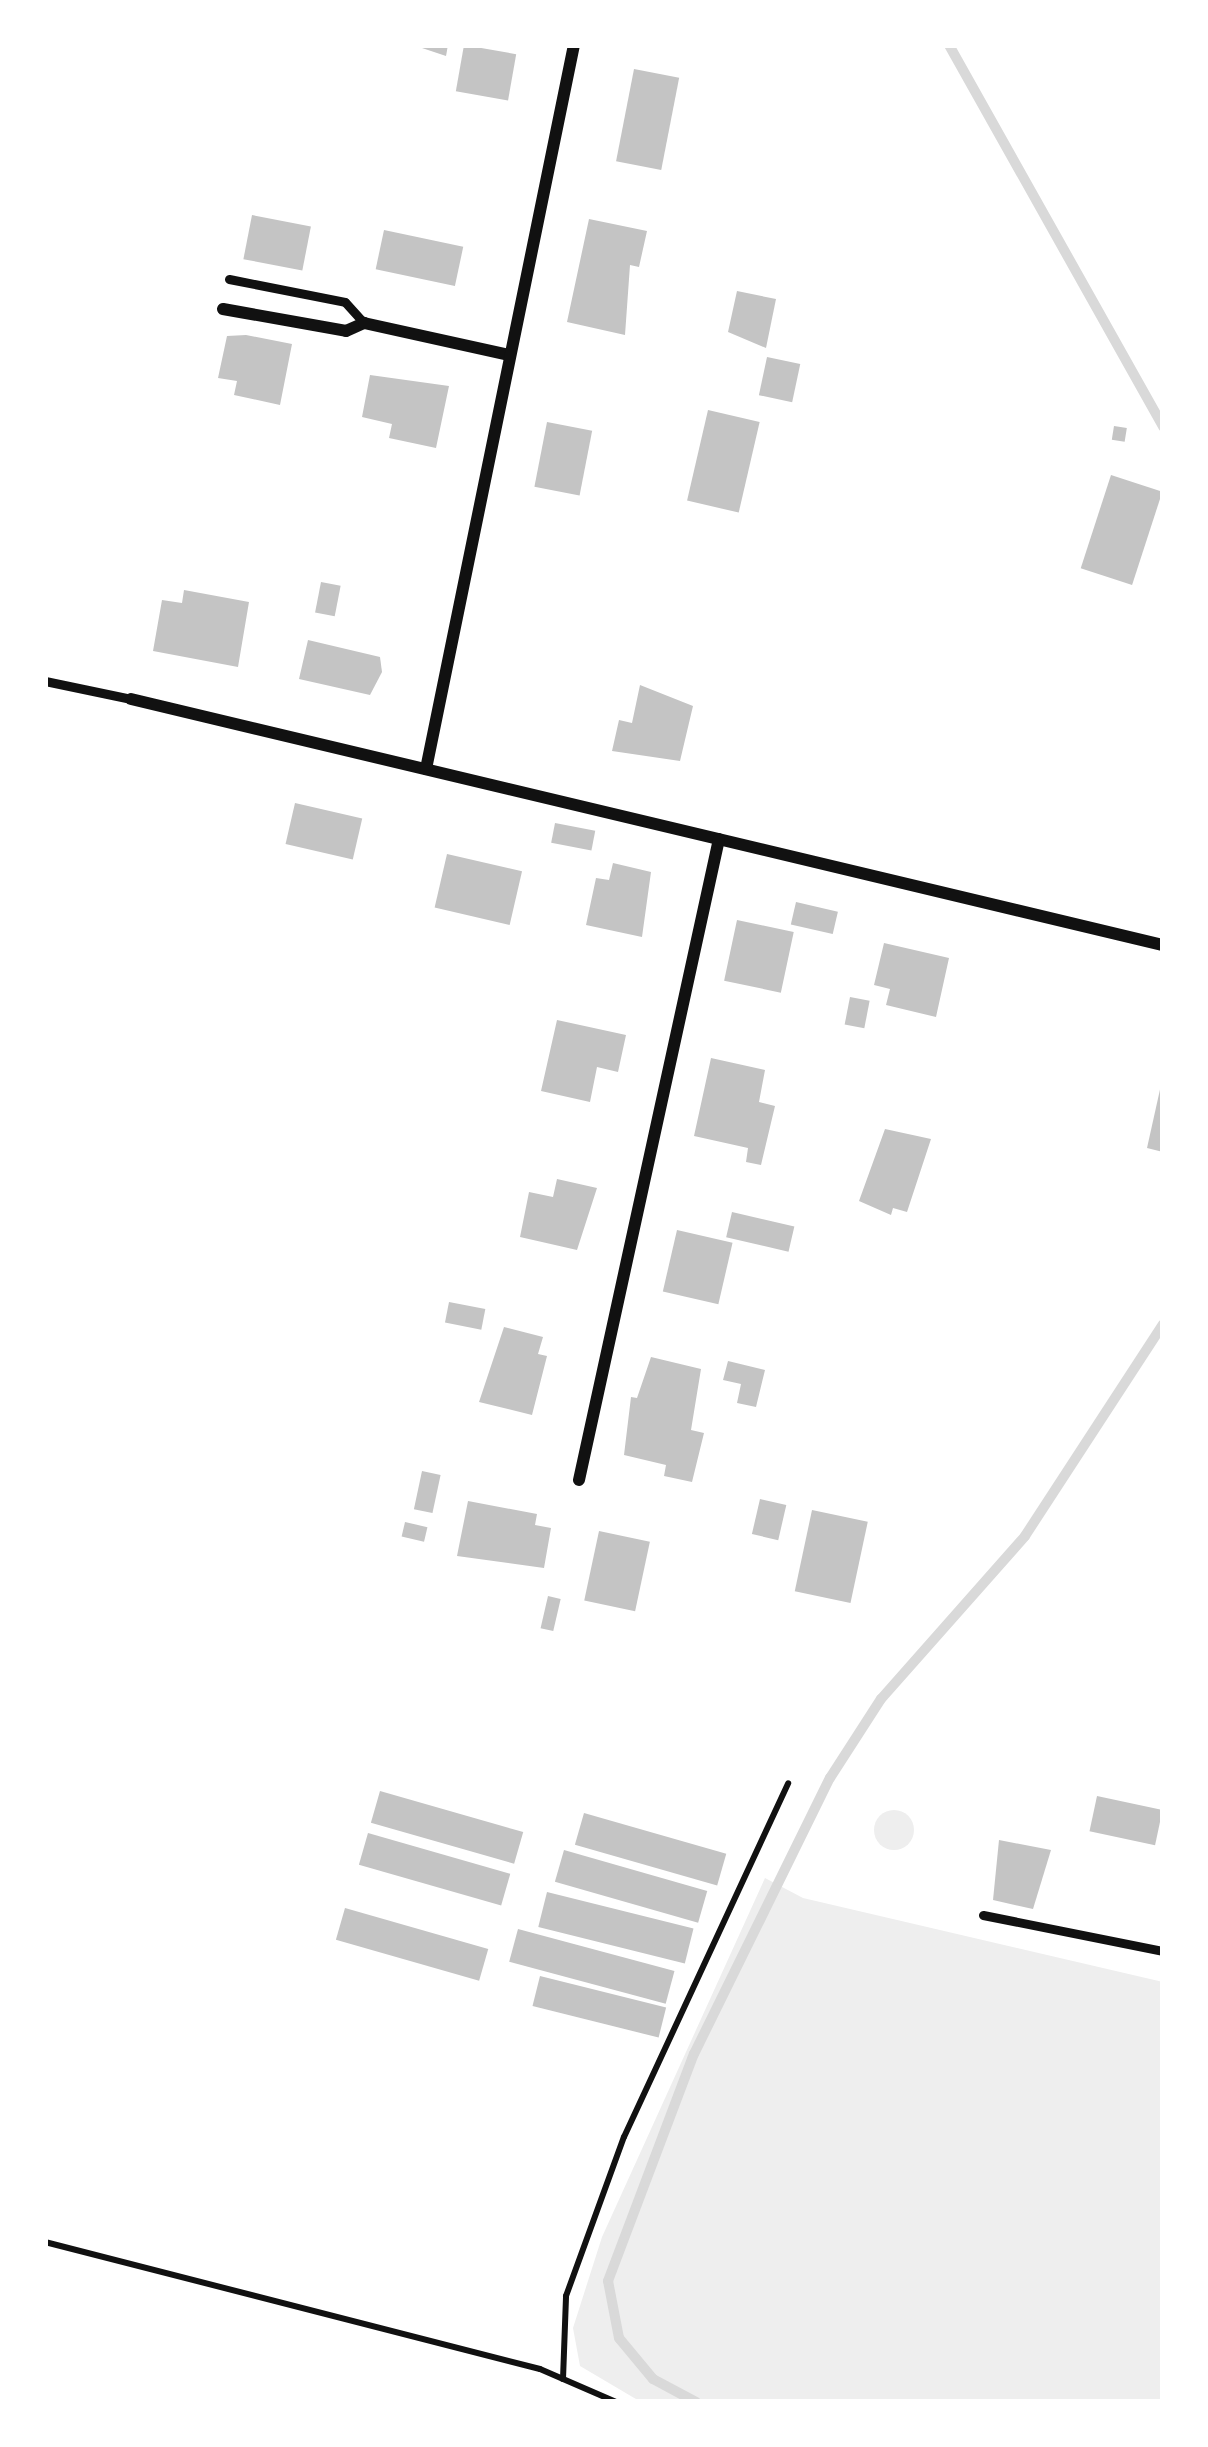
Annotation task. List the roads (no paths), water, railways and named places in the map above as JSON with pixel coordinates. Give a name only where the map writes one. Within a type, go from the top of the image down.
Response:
[{"type":"street","points":[[426,769],[574,45]]},
{"type":"street","points":[[223,309],[346,331],[364,323],[509,355]]},
{"type":"street","points":[[131,699],[1163,945]]},
{"type":"street","points":[[578,1480],[719,839]]},
{"type":"lane","points":[[229,279],[345,302],[364,323]]},
{"type":"lane","points":[[45,681],[131,699]]},
{"type":"lane","points":[[983,1916],[1163,1951]]},
{"type":"waterway","points":[[949,45],[1163,427]]},
{"type":"waterway","points":[[696,2402],[653,2379],[619,2338],[608,2281],[694,2054],[830,1778],[881,1699],[1025,1536],[1163,1324]]}]
